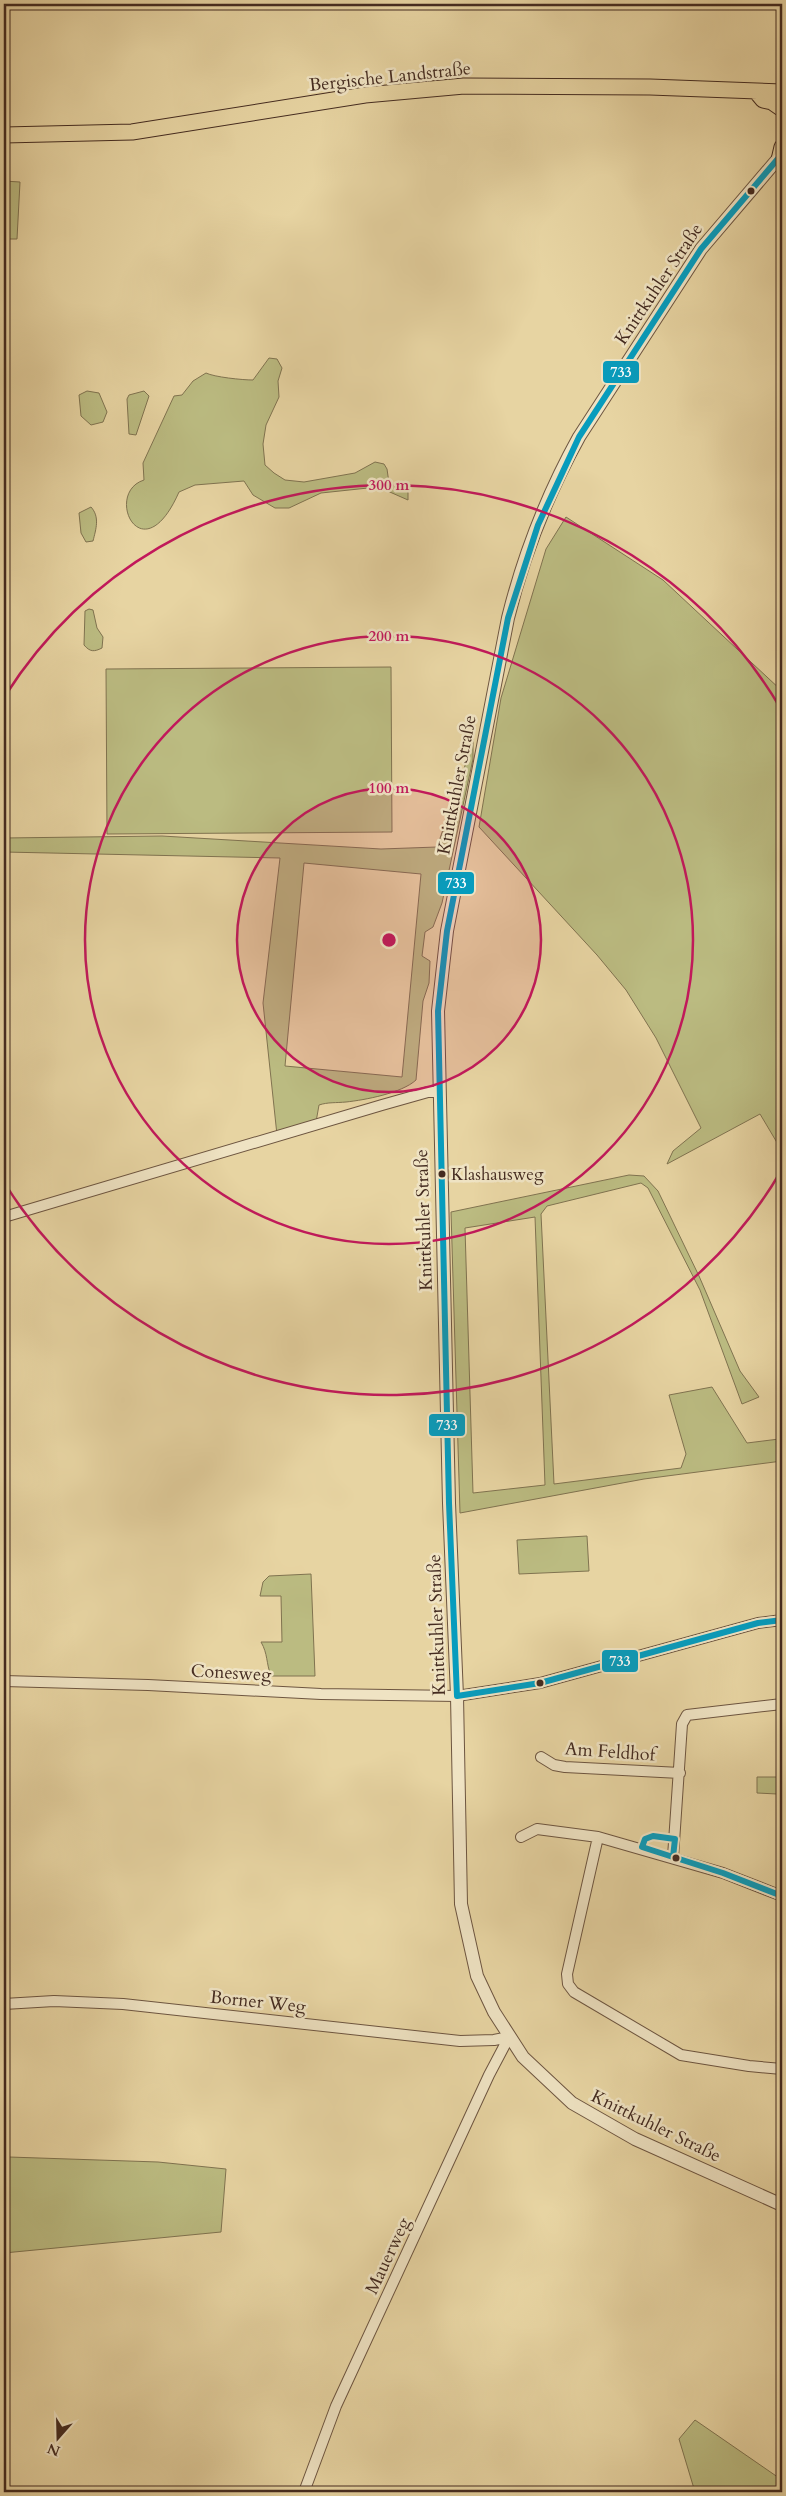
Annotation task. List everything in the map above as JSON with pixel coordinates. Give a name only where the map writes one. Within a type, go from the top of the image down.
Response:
[{"type":"main road","name":"Bergische Landstraße","points":[[4,135],[150,130],[366,95],[464,86],[650,87],[782,92]]},
{"type":"main road","points":[[757,92],[763,100],[772,102],[782,109]]},
{"type":"street","name":"Knittkuhler Straße","points":[[781,155],[701,248],[579,437],[562,468],[536,526],[517,582],[508,618],[447,931],[438,1011],[438,1092],[449,1503],[457,1696],[461,1904],[476,1976],[509,2037],[523,2057],[554,2088],[591,2115],[635,2139],[782,2205]]},
{"type":"street","points":[[4,1217],[391,1102],[428,1092],[438,1092]]},
{"type":"street","name":"Conesweg","points":[[4,1681],[148,1685],[321,1694],[457,1696],[540,1683],[758,1623],[782,1620]]},
{"type":"street","name":"Am Feldhof","points":[[673,1857],[682,1724],[687,1715],[782,1704]]},
{"type":"street","name":"Am Feldhof","points":[[541,1757],[554,1765],[566,1767],[680,1773]]},
{"type":"street","points":[[521,1837],[536,1829],[598,1837],[723,1872],[782,1896]]},
{"type":"street","points":[[598,1837],[567,1974],[570,1988],[579,1996],[681,2055],[740,2065],[782,2069]]},
{"type":"street","name":"Borner Weg","points":[[4,2004],[54,2001],[123,2004],[460,2041],[494,2040],[509,2037]]},
{"type":"street","name":"Mauerweg","points":[[304,2492],[340,2398],[492,2068],[509,2037]]},
{"type":"green space","points":[[4,181],[20,182],[17,239],[4,239]]},
{"type":"green space","points":[[269,358],[277,359],[282,368],[278,381],[279,397],[266,425],[263,444],[265,465],[285,480],[304,482],[355,473],[375,462],[384,464],[387,469],[389,483],[408,492],[408,500],[383,489],[368,488],[321,493],[289,508],[275,508],[253,495],[244,481],[195,485],[179,492],[165,516],[152,527],[141,529],[132,522],[127,512],[127,499],[132,488],[144,480],[143,463],[174,396],[182,395],[193,381],[206,373],[228,378],[253,380]]},
{"type":"green space","points":[[87,391],[99,393],[107,412],[103,422],[91,425],[81,416],[79,395]]},
{"type":"green space","points":[[144,391],[149,396],[136,435],[129,434],[127,399],[129,395]]},
{"type":"green space","points":[[91,507],[96,515],[96,528],[93,541],[86,542],[81,533],[79,513]]},
{"type":"green space","points":[[566,517],[663,580],[782,691],[782,1151],[760,1114],[667,1164],[673,1151],[701,1128],[656,1038],[626,990],[597,955],[479,827],[501,698],[546,549]]},
{"type":"green space","points":[[93,610],[97,628],[103,637],[102,648],[94,651],[84,645],[85,611]]},
{"type":"green space","points":[[391,667],[392,832],[107,834],[106,669]]},
{"type":"green space","points":[[473,732],[473,759],[442,903],[433,927],[425,932],[422,956],[430,961],[429,983],[423,1001],[416,1080],[402,1089],[373,1098],[319,1105],[316,1122],[277,1135],[263,1003],[280,858],[4,852],[4,838],[162,836],[381,849],[437,847],[468,757]],"holes":[[[304,863],[421,874],[402,1077],[285,1066]]]},
{"type":"green space","points":[[629,1175],[644,1176],[658,1191],[699,1276],[740,1371],[759,1397],[742,1404],[700,1290],[648,1188],[641,1183],[547,1206],[541,1214],[554,1484],[681,1468],[686,1454],[669,1395],[712,1387],[747,1443],[779,1439],[782,1461],[644,1479],[460,1513],[451,1212]],"holes":[[[535,1217],[545,1485],[473,1493],[465,1228]]]},
{"type":"green space","points":[[587,1536],[589,1571],[519,1574],[517,1540]]},
{"type":"green space","points":[[311,1574],[315,1676],[271,1676],[261,1642],[282,1642],[281,1596],[260,1596],[263,1582],[269,1576]]},
{"type":"green space","points":[[757,1777],[782,1777],[782,1813],[777,1813],[777,1794],[757,1793]]},
{"type":"green space","points":[[9,2157],[158,2162],[226,2169],[221,2232],[4,2253],[4,2188],[7,2188]]},
{"type":"green space","points":[[695,2420],[782,2480],[782,2492],[695,2492],[679,2439]]},
{"type":"transit line","name":"733","points":[[457,1696],[449,1503],[438,1011],[447,931],[508,618],[538,525],[579,437],[701,249],[782,154]]},
{"type":"transit line","name":"733","points":[[457,1696],[540,1683],[758,1623],[782,1620]]},
{"type":"transit line","name":"733","points":[[653,1836],[675,1839],[673,1857],[642,1847],[645,1839],[653,1836]]},
{"type":"transit line","name":"733","points":[[673,1857],[723,1873],[782,1896]]},
{"type":"place","name":"Klashausweg","points":[[442,1174]]}]
